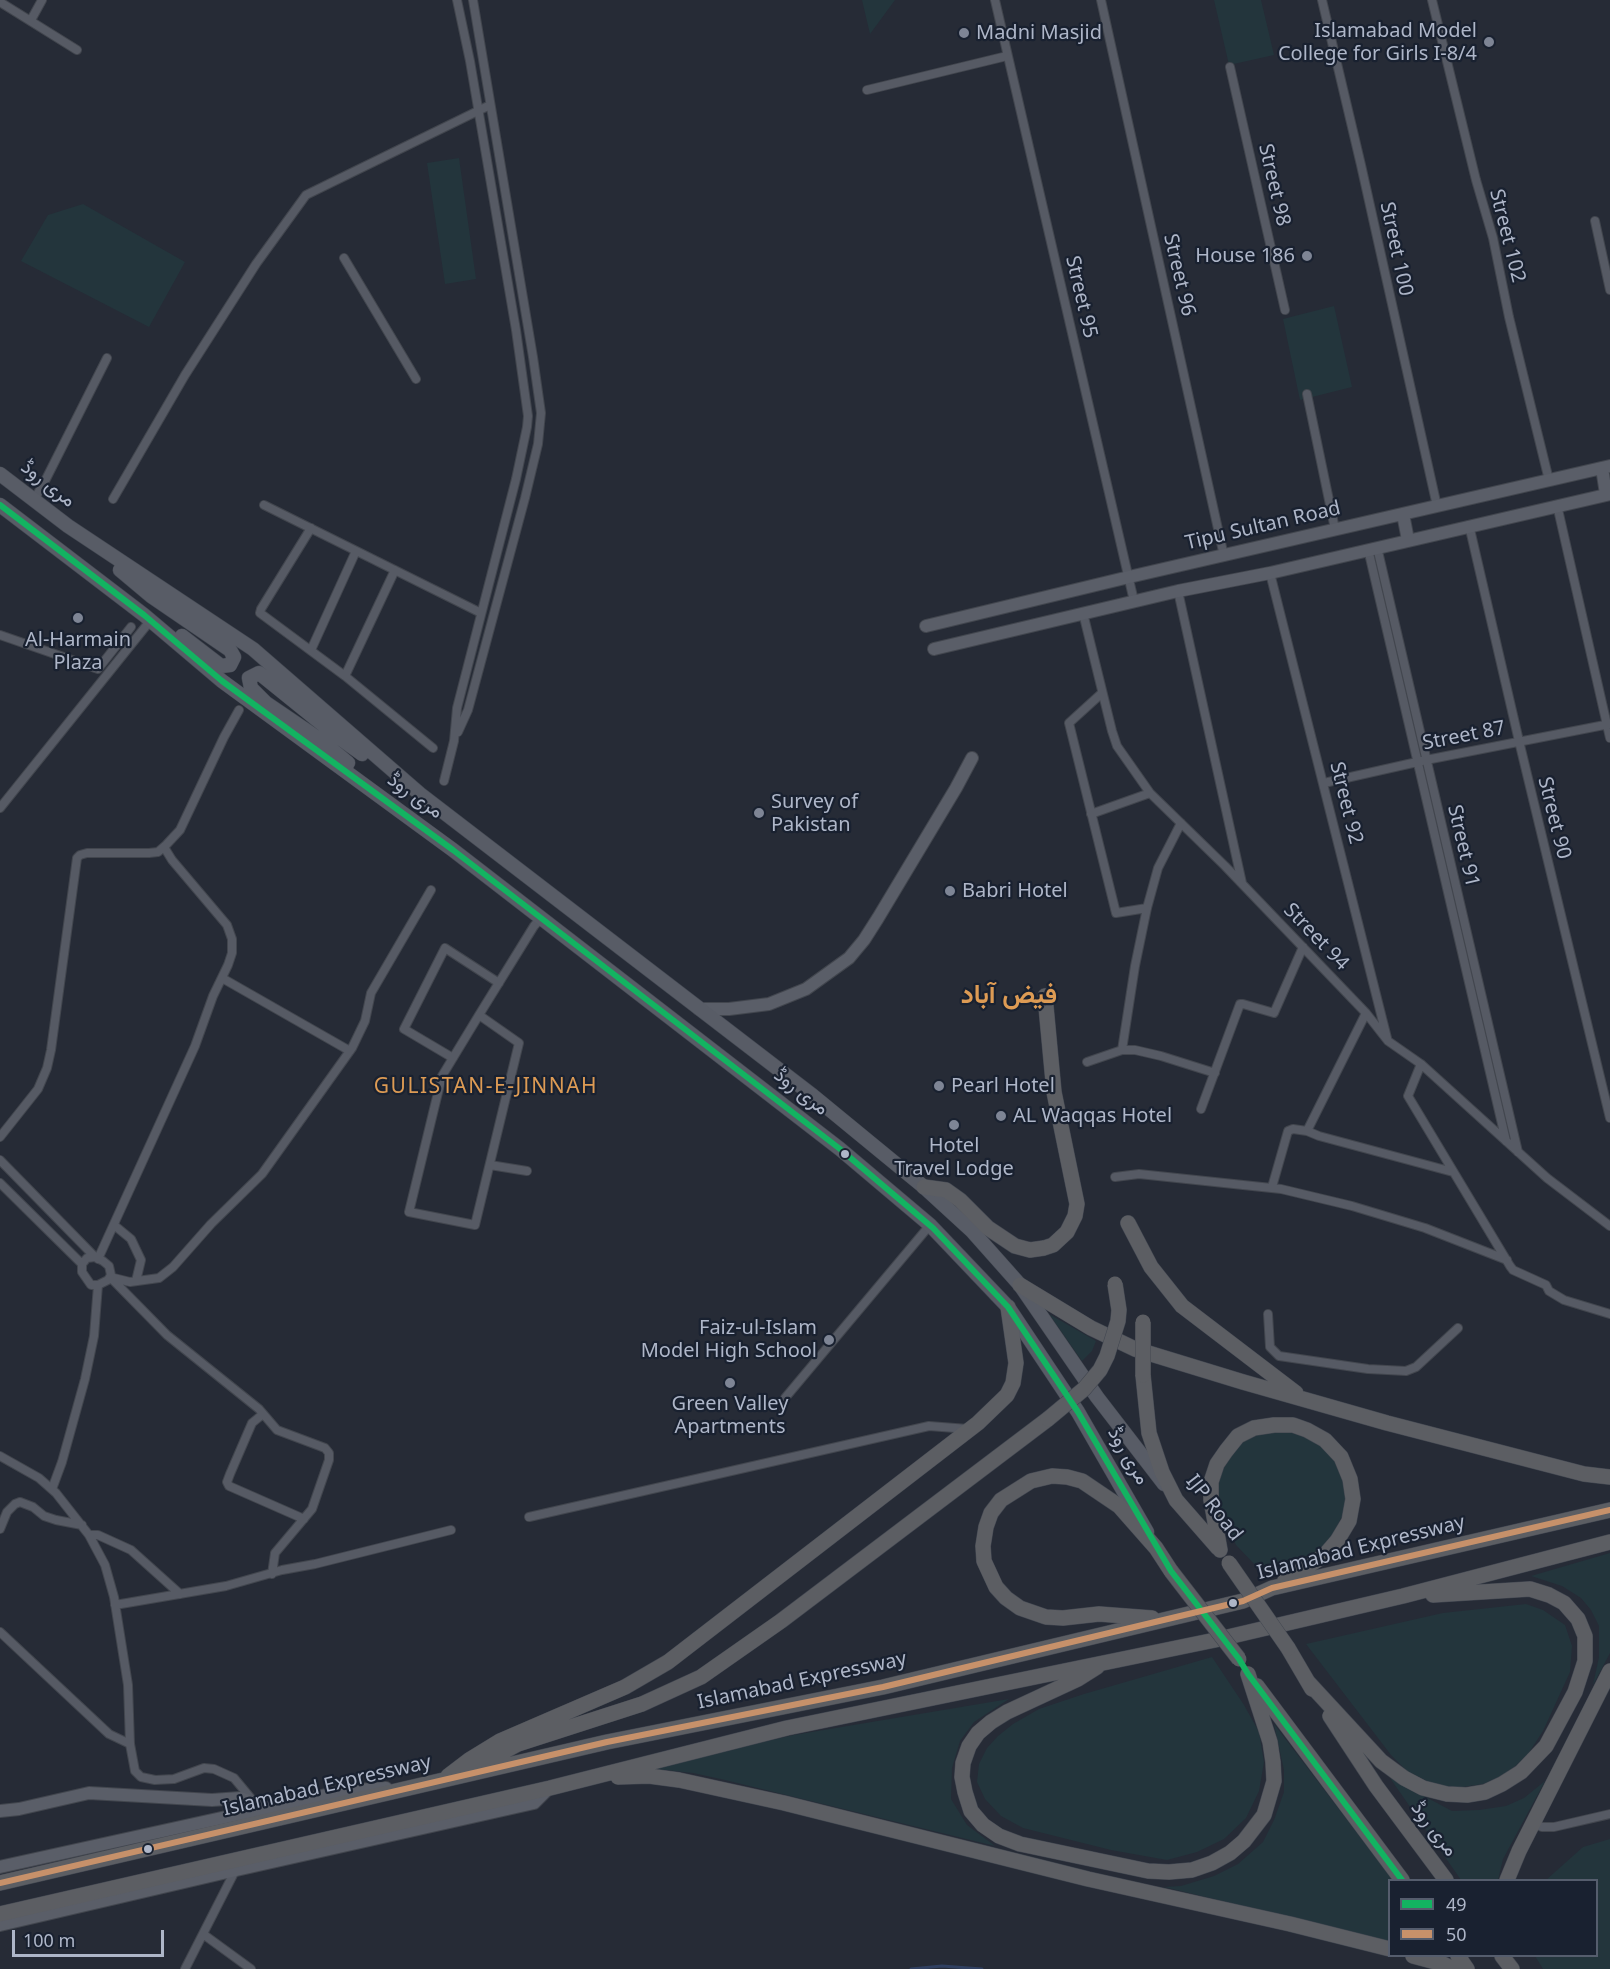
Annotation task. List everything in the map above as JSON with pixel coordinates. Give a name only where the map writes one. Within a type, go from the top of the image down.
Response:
[{"type":"highway","points":[[924,1187],[946,1190],[960,1200],[988,1228],[1015,1246],[1030,1250],[1044,1248],[1053,1245],[1067,1232],[1075,1216],[1077,1204],[1054,1092],[1045,996]]},
{"type":"highway","points":[[1128,1223],[1151,1267],[1182,1306],[1304,1399]]},
{"type":"highway","points":[[457,1777],[518,1744],[642,1704],[701,1677],[781,1621],[1048,1419],[1083,1389],[1100,1370],[1118,1321],[1119,1310],[1115,1284]]},
{"type":"highway","points":[[1020,1285],[1091,1328],[1135,1349],[1444,1438],[1572,1471],[1610,1477]]},
{"type":"highway","points":[[435,1783],[500,1741],[626,1688],[668,1662],[969,1429],[1007,1395],[1013,1383],[1016,1363],[1008,1307]]},
{"type":"highway","name":"IJP Road","points":[[1143,1322],[1143,1375],[1149,1433],[1162,1472],[1176,1500],[1229,1563]]},
{"type":"highway","points":[[1220,1550],[1211,1500],[1211,1482],[1217,1464],[1238,1437],[1254,1428],[1293,1425],[1325,1440],[1341,1457],[1350,1479],[1353,1499],[1349,1521],[1337,1541],[1324,1556],[1272,1588]]},
{"type":"highway","points":[[1156,1548],[1119,1506],[1095,1488],[1082,1481],[1052,1476],[1031,1481],[1001,1500],[991,1513],[983,1545],[984,1561],[996,1587],[1006,1598],[1026,1610],[1046,1617],[1063,1618],[1099,1614],[1167,1619]]},
{"type":"highway","name":"Islamabad Expressway","points":[[0,1883],[619,1740],[883,1687],[1244,1601],[1272,1588],[1610,1510]]},
{"type":"highway","points":[[0,1914],[550,1788],[787,1728],[1215,1640],[1403,1596],[1610,1542]]},
{"type":"highway","name":"مری روڈ","points":[[1156,1548],[1401,1879]]},
{"type":"highway","name":"مری روڈ","points":[[1229,1563],[1288,1648],[1376,1786],[1445,1879]]},
{"type":"highway","points":[[1308,1682],[1381,1761],[1404,1778],[1424,1788],[1447,1794],[1467,1795],[1485,1792],[1521,1772],[1546,1746],[1575,1692],[1585,1661],[1585,1636],[1578,1619],[1564,1603],[1530,1589],[1403,1596]]},
{"type":"highway","points":[[1107,1661],[1078,1678],[1007,1712],[978,1733],[969,1746],[963,1763],[962,1778],[971,1811],[983,1825],[999,1836],[1020,1844],[1148,1871],[1192,1870],[1230,1853],[1244,1841],[1264,1815],[1274,1781],[1274,1762],[1270,1742],[1248,1674]]},
{"type":"highway","points":[[1508,1879],[1533,1823],[1610,1671]]},
{"type":"highway","points":[[598,1775],[649,1776],[784,1803],[1088,1880],[1290,1924],[1388,1949]]},
{"type":"highway","points":[[1417,1957],[1453,1969]]},
{"type":"highway","points":[[1503,1957],[1512,1969]]},
{"type":"main road","name":"مری روڈ","points":[[0,474],[68,526],[253,649],[420,794],[812,1095],[924,1187],[972,1231],[1020,1285],[1097,1397],[1176,1500]]},
{"type":"main road","name":"مری روڈ","points":[[0,505],[150,621],[222,681],[453,850],[840,1149],[930,1224],[1008,1307],[1078,1412],[1156,1548]]},
{"type":"main road","points":[[52,544],[129,595],[221,666],[230,665],[234,657],[230,650],[151,596],[68,526]]},
{"type":"main road","points":[[420,794],[337,736],[278,686],[259,673],[249,678],[251,688],[266,703],[320,739],[453,850]]},
{"type":"street","points":[[30,20],[42,0]]},
{"type":"street","points":[[444,781],[454,741],[457,708],[516,479],[528,416],[521,360],[470,60],[457,0]]},
{"type":"street","points":[[454,741],[468,710],[540,430],[533,357],[473,0]]},
{"type":"street","name":"Street 95","points":[[995,0],[1134,601]]},
{"type":"street","name":"Street 96","points":[[1101,0],[1224,556]]},
{"type":"street","name":"Street 100","points":[[1322,0],[1437,506]]},
{"type":"street","name":"Street 102","points":[[1432,0],[1476,180],[1493,238],[1509,317],[1549,480]]},
{"type":"street","points":[[2,4],[77,50]]},
{"type":"street","points":[[867,90],[1008,56]]},
{"type":"street","name":"Street 98","points":[[1230,67],[1285,309]]},
{"type":"street","points":[[113,499],[184,375],[256,264],[306,195],[490,105]]},
{"type":"street","points":[[1595,221],[1610,290]]},
{"type":"street","points":[[344,258],[416,379]]},
{"type":"street","points":[[34,500],[107,358]]},
{"type":"street","points":[[1307,394],[1335,529]]},
{"type":"street","points":[[934,649],[1134,601],[1270,573],[1608,494],[1606,467]]},
{"type":"street","name":"Tipu Sultan Road","points":[[926,626],[1606,467]]},
{"type":"street","points":[[264,505],[481,613]]},
{"type":"street","points":[[1557,505],[1609,724],[1610,738]]},
{"type":"street","points":[[1403,514],[1408,540]]},
{"type":"street","name":"Street 90","points":[[1469,525],[1610,1118]]},
{"type":"street","points":[[311,528],[260,613],[345,676],[433,748]]},
{"type":"street","name":"Street 91","points":[[1372,548],[1518,1153]]},
{"type":"street","points":[[311,650],[356,551]]},
{"type":"street","points":[[345,676],[395,570]]},
{"type":"street","name":"Street 92","points":[[1270,573],[1388,1041]]},
{"type":"street","points":[[1178,591],[1242,884]]},
{"type":"street","name":"Street 94","points":[[1083,613],[1117,747],[1150,793],[1303,947],[1366,1013],[1388,1041],[1421,1064],[1547,1178],[1610,1226]]},
{"type":"street","points":[[0,808],[150,621]]},
{"type":"street","points":[[0,635],[98,669],[131,627]]},
{"type":"street","points":[[1102,693],[1069,723],[1116,914],[1147,908]]},
{"type":"street","points":[[0,1137],[38,1089],[47,1068],[77,858],[87,853],[159,852],[180,830],[239,710]]},
{"type":"street","name":"Street 87","points":[[1324,783],[1609,724]]},
{"type":"street","points":[[699,1009],[729,1009],[769,1004],[806,989],[849,958],[878,918],[972,758]]},
{"type":"street","points":[[1422,761],[1506,1141]]},
{"type":"street","points":[[1091,814],[1150,793]]},
{"type":"street","points":[[1122,1050],[1147,908],[1158,868],[1181,823]]},
{"type":"street","points":[[97,1258],[195,1046],[232,953],[232,939],[227,925],[172,860],[164,847]]},
{"type":"street","points":[[97,1258],[87,1258],[82,1264],[82,1272],[91,1285],[98,1285],[110,1277],[130,1282],[159,1278],[173,1267],[211,1224],[262,1174],[350,1051],[365,1021],[371,993],[431,890]]},
{"type":"street","points":[[479,1015],[519,1043],[476,1225],[409,1212],[442,1076],[479,1015],[499,983],[541,918]]},
{"type":"street","points":[[1201,1108],[1240,1004],[1274,1013],[1303,947]]},
{"type":"street","points":[[453,1058],[404,1029],[445,948],[499,983]]},
{"type":"street","points":[[222,978],[350,1051]]},
{"type":"street","points":[[1307,1131],[1366,1013]]},
{"type":"street","points":[[1087,1062],[1122,1050],[1136,1050],[1215,1073]]},
{"type":"street","points":[[1421,1064],[1408,1096],[1513,1270],[1546,1285],[1549,1291],[1564,1300],[1610,1314]]},
{"type":"street","points":[[1272,1187],[1288,1131],[1293,1129],[1453,1172]]},
{"type":"street","points":[[0,1160],[97,1258],[109,1266],[110,1277],[167,1335],[263,1414],[277,1430],[325,1449],[329,1453],[329,1460],[312,1509],[275,1554],[272,1574]]},
{"type":"street","points":[[490,1165],[527,1171]]},
{"type":"street","points":[[1115,1177],[1138,1174],[1272,1187],[1352,1206],[1415,1225],[1507,1260]]},
{"type":"street","points":[[0,1183],[82,1264]]},
{"type":"street","points":[[785,1398],[930,1224]]},
{"type":"street","points":[[114,1225],[130,1239],[141,1260],[136,1281]]},
{"type":"street","points":[[52,1489],[85,1379],[94,1336],[98,1285]]},
{"type":"street","points":[[1269,1314],[1270,1347],[1279,1356],[1368,1369],[1407,1371],[1416,1367],[1458,1328]]},
{"type":"street","points":[[263,1414],[252,1423],[227,1482],[229,1486],[304,1519]]},
{"type":"street","points":[[529,1517],[929,1426],[969,1429]]},
{"type":"street","points":[[0,1456],[39,1478],[52,1489],[89,1534],[105,1566],[115,1605],[128,1685],[130,1744],[135,1771],[141,1777],[155,1780],[174,1779],[204,1768],[214,1769],[234,1778],[254,1803]]},
{"type":"street","points":[[0,1529],[7,1512],[20,1502],[33,1507],[44,1516],[82,1525]]},
{"type":"street","points":[[115,1605],[226,1586],[451,1530]]},
{"type":"street","points":[[89,1534],[98,1535],[131,1550],[180,1594]]},
{"type":"street","points":[[0,1632],[109,1734],[130,1744]]},
{"type":"street","points":[[0,1867],[344,1791],[435,1783]]},
{"type":"street","points":[[0,1925],[534,1803],[550,1788]]},
{"type":"street","points":[[0,1811],[19,1809],[89,1793],[212,1800],[240,1798],[268,1809]]},
{"type":"street","points":[[1533,1823],[1542,1827],[1554,1827],[1610,1814]]},
{"type":"street","points":[[185,1969],[235,1870]]},
{"type":"street","points":[[202,1934],[251,1969]]},
{"type":"shaded area","points":[[862,0],[895,0],[870,34]]},
{"type":"shaded area","points":[[1214,0],[1261,0],[1274,55],[1229,65]]},
{"type":"shaded area","points":[[459,158],[476,279],[445,284],[427,163]]},
{"type":"shaded area","points":[[83,204],[185,262],[149,327],[21,261],[48,215]]},
{"type":"shaded area","points":[[1334,306],[1352,387],[1300,400],[1283,319]]},
{"type":"shaded area","points":[[1049,1314],[1096,1341],[1092,1351],[1082,1361]]},
{"type":"shaded area","points":[[1281,1430],[1303,1434],[1320,1442],[1334,1457],[1344,1477],[1347,1495],[1345,1511],[1329,1541],[1311,1555],[1257,1567],[1236,1545],[1217,1502],[1218,1480],[1229,1456],[1242,1442],[1258,1435]]},
{"type":"shaded area","points":[[1610,1553],[1610,1653],[1593,1685],[1599,1657],[1599,1626],[1591,1610],[1581,1598],[1562,1586],[1531,1576]]},
{"type":"shaded area","points":[[1526,1604],[1543,1610],[1565,1625],[1572,1646],[1570,1672],[1543,1731],[1528,1754],[1508,1773],[1483,1784],[1455,1788],[1429,1782],[1408,1772],[1391,1755],[1306,1644],[1443,1613]]},
{"type":"shaded area","points":[[1212,1657],[1259,1732],[1264,1762],[1259,1791],[1246,1818],[1224,1839],[1197,1852],[1167,1860],[1111,1850],[1023,1828],[1001,1816],[985,1799],[977,1782],[979,1764],[987,1748],[1013,1724],[1039,1709]]},
{"type":"shaded area","points":[[1009,1699],[974,1722],[960,1741],[952,1768],[951,1799],[967,1825],[995,1846],[725,1780],[693,1773],[648,1768],[794,1735]]},
{"type":"shaded area","points":[[1274,1724],[1392,1879],[1388,1879],[1388,1941],[1164,1887],[1181,1886],[1214,1876],[1238,1864],[1263,1842],[1284,1792],[1284,1770]]},
{"type":"shaded area","points":[[1390,1778],[1452,1811],[1506,1806],[1524,1798],[1545,1781],[1503,1859],[1498,1879],[1460,1879]]},
{"type":"shaded area","points":[[1610,1839],[1610,1969],[1543,1969],[1536,1957],[1598,1957],[1598,1879],[1547,1879],[1583,1847]]},
{"type":"waterway","points":[[911,1969],[942,1966],[982,1969]]},
{"type":"transit line","name":"49","points":[[0,505],[144,615],[222,681],[453,850],[840,1149],[933,1228],[1008,1307],[1078,1412],[1171,1571],[1401,1879]]},
{"type":"transit line","name":"50","points":[[0,1883],[607,1742],[883,1687],[1243,1601],[1272,1588],[1610,1510]]},
{"type":"place","name":"Madni Masjid","points":[[964,33]]},
{"type":"place","name":"Islamabad Model College for Girls I-8/4","points":[[1489,42]]},
{"type":"place","name":"House 186","points":[[1307,256]]},
{"type":"place","name":"Al-Harmain Plaza","points":[[78,618]]},
{"type":"place","name":"Survey of Pakistan","points":[[759,813]]},
{"type":"place","name":"Babri Hotel","points":[[950,891]]},
{"type":"place","name":"Pearl Hotel","points":[[939,1086]]},
{"type":"place","name":"AL Waqqas Hotel","points":[[1001,1116]]},
{"type":"place","name":"Hotel Travel Lodge","points":[[954,1125]]},
{"type":"place","name":"Faiz-ul-Islam Model High School","points":[[829,1340]]},
{"type":"place","name":"Green Valley Apartments","points":[[730,1383]]},
{"type":"district","name":"فیض آباد","points":[[1009,996]]},
{"type":"district","name":"GULISTAN-E-JINNAH","points":[[486,1087]]}]
